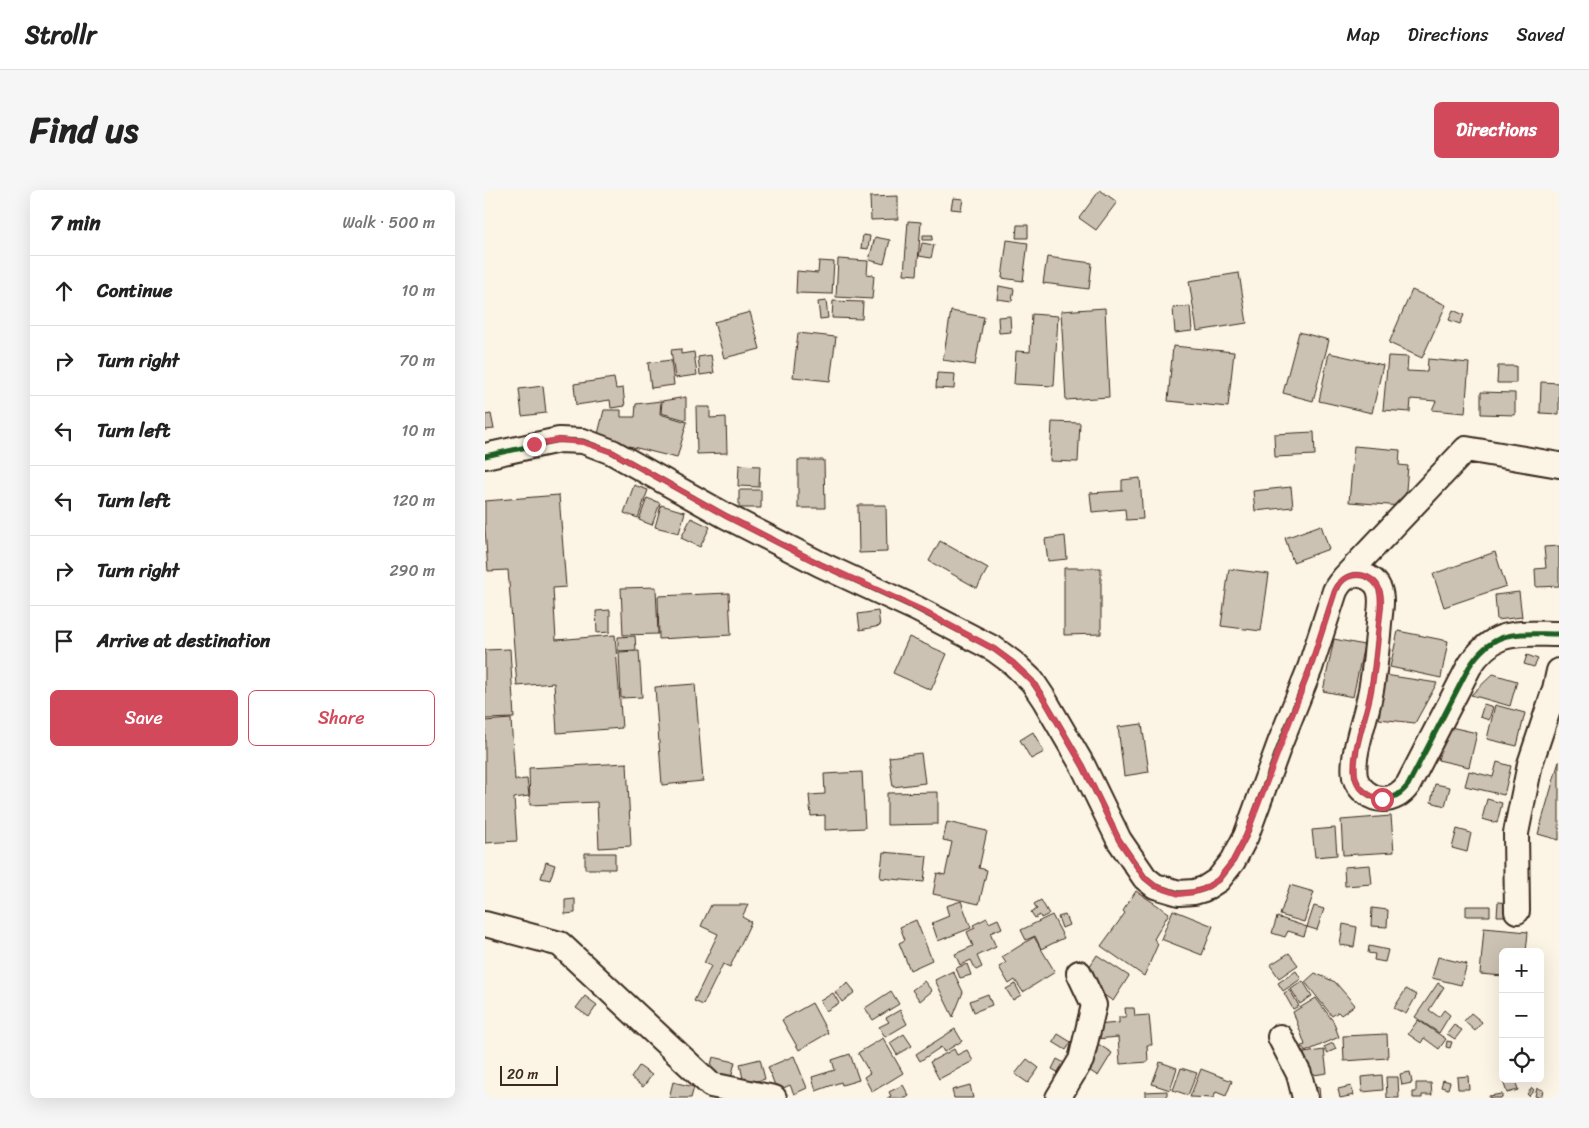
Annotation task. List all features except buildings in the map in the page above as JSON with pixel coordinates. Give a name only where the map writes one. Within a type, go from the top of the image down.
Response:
[{"type":"street","points":[[485,456],[559,440],[583,442],[612,452],[726,516],[820,564],[917,608],[994,649],[1013,663],[1032,681],[1044,699],[1083,766],[1119,840],[1145,878],[1155,886],[1179,894],[1194,892],[1218,880],[1233,861],[1246,836],[1310,668],[1338,584],[1466,449],[1559,465]]},
{"type":"street","points":[[1345,578],[1361,575],[1375,582],[1381,599],[1377,654],[1371,694],[1356,757],[1355,769],[1355,777],[1359,784],[1369,795],[1375,798],[1388,799],[1394,797],[1408,785],[1477,653],[1491,642],[1513,634],[1559,634]]},
{"type":"street","points":[[1517,911],[1516,833],[1530,764],[1555,689],[1559,671]]},
{"type":"street","points":[[485,924],[560,944],[711,1085],[774,1098]]},
{"type":"street","points":[[1058,1098],[1081,1060],[1095,1005],[1079,974]]},
{"type":"street","points":[[1280,1037],[1299,1074],[1305,1098]]},
{"type":"cycle path","points":[[485,456],[559,440],[583,441],[612,452],[726,516],[820,564],[917,609],[994,649],[1013,663],[1032,681],[1044,699],[1083,766],[1119,840],[1145,878],[1155,886],[1179,893],[1204,889],[1218,880],[1233,861],[1246,836],[1310,668],[1335,591],[1345,578],[1358,575],[1369,578],[1377,585],[1381,597],[1376,659],[1354,768],[1359,786],[1378,799],[1394,797],[1408,785],[1469,667],[1478,654],[1497,639],[1508,636],[1519,634],[1559,634]]},
{"type":"route","points":[[534,444],[559,440],[583,442],[612,452],[726,516],[820,564],[917,608],[994,649],[1013,663],[1032,681],[1044,699],[1083,766],[1119,840],[1145,878],[1155,886],[1179,894],[1204,889],[1218,880],[1233,861],[1246,836],[1310,668],[1338,584],[1345,578],[1361,575],[1375,582],[1381,599],[1377,654],[1371,694],[1356,757],[1355,777],[1362,789],[1369,795],[1382,799]]}]
